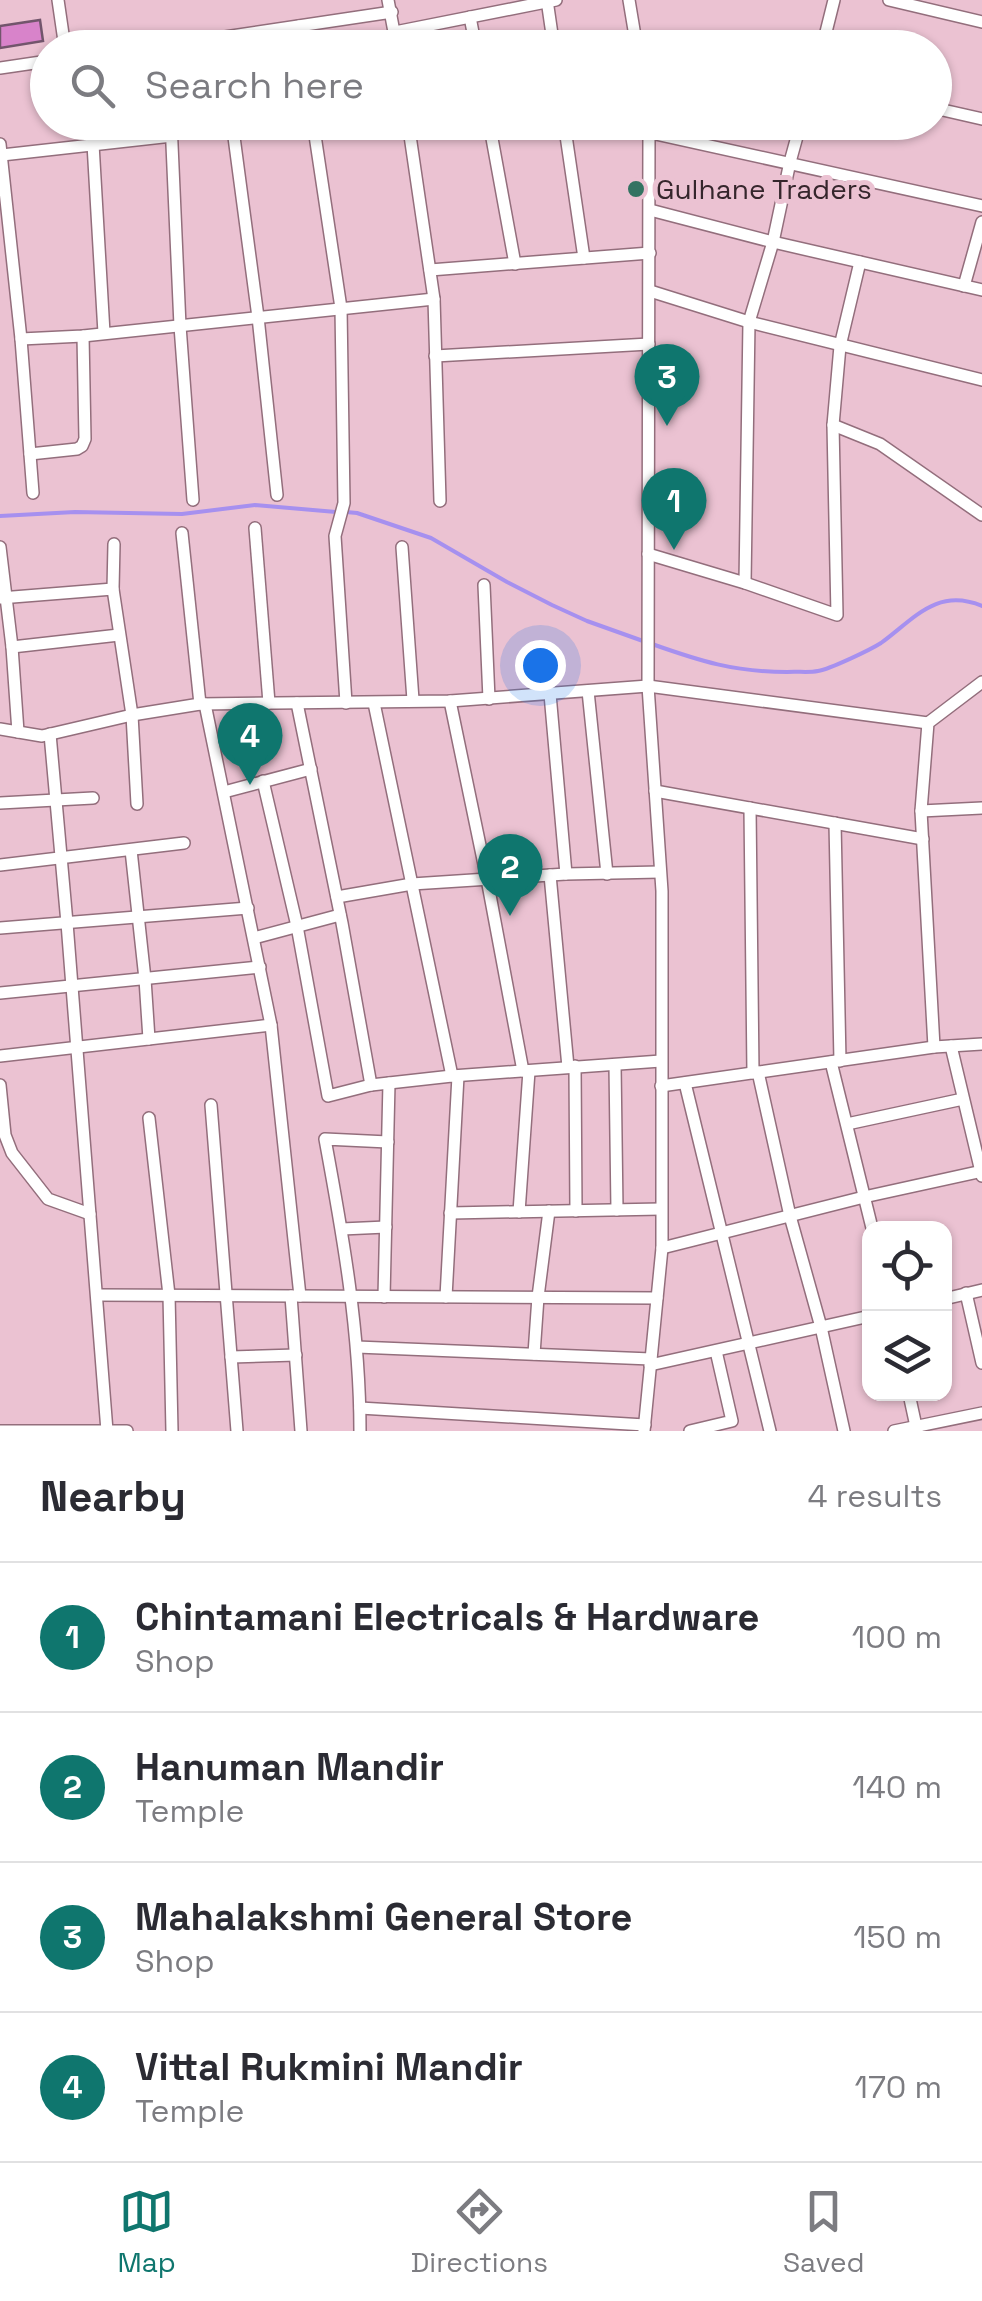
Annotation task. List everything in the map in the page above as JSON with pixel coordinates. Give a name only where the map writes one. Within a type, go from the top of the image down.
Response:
[{"type":"street","points":[[58,0],[62,30]]},
{"type":"street","points":[[629,0],[634,30]]},
{"type":"street","points":[[826,30],[834,0]]},
{"type":"street","points":[[889,0],[982,22]]},
{"type":"street","points":[[405,30],[550,1],[552,30]]},
{"type":"street","points":[[280,30],[390,6]]},
{"type":"street","points":[[470,17],[473,30]]},
{"type":"street","points":[[299,26],[300,30]]},
{"type":"street","points":[[0,68],[30,64]]},
{"type":"street","points":[[952,112],[982,119]]},
{"type":"street","points":[[33,493],[21,339],[6,263],[1,150],[114,140]]},
{"type":"street","points":[[172,140],[193,500]]},
{"type":"street","points":[[234,140],[277,494]]},
{"type":"street","points":[[317,140],[342,308],[344,503],[335,536],[346,703]]},
{"type":"street","points":[[411,140],[434,299],[440,501]]},
{"type":"street","points":[[492,140],[515,264]]},
{"type":"street","points":[[567,140],[584,258]]},
{"type":"street","points":[[360,1408],[644,1428],[662,1248],[660,872],[648,686],[650,140]]},
{"type":"street","points":[[699,140],[982,206]]},
{"type":"street","points":[[745,583],[749,322],[797,140]]},
{"type":"street","points":[[93,144],[104,332]]},
{"type":"street","points":[[650,210],[982,290]]},
{"type":"street","points":[[964,286],[982,222]]},
{"type":"street","points":[[430,270],[650,253]]},
{"type":"street","points":[[648,554],[836,615],[833,425],[840,346],[860,262]]},
{"type":"street","points":[[650,292],[749,322],[982,380]]},
{"type":"street","points":[[21,339],[434,299]]},
{"type":"street","points":[[30,454],[82,446],[82,336]]},
{"type":"street","points":[[436,356],[650,344]]},
{"type":"street","points":[[833,425],[880,444],[982,515]]},
{"type":"street","points":[[255,528],[269,704]]},
{"type":"street","points":[[182,534],[203,704],[271,1026],[295,1296],[301,1431]]},
{"type":"street","points":[[114,544],[113,589],[132,715],[136,804]]},
{"type":"street","points":[[0,547],[18,732]]},
{"type":"street","points":[[402,547],[412,700]]},
{"type":"street","points":[[484,584],[490,699]]},
{"type":"street","points":[[4,598],[113,589]]},
{"type":"street","points":[[12,646],[120,635]]},
{"type":"street","points":[[0,728],[42,736],[132,715],[203,704],[450,701],[648,686],[928,723],[982,682]]},
{"type":"street","points":[[588,691],[606,874]]},
{"type":"street","points":[[550,694],[566,874]]},
{"type":"street","points":[[450,701],[526,1071],[519,1212]]},
{"type":"street","points":[[374,703],[454,1076],[446,1297]]},
{"type":"street","points":[[297,704],[371,1085]]},
{"type":"street","points":[[928,723],[922,811],[934,1048]]},
{"type":"street","points":[[50,734],[107,1431]]},
{"type":"street","points":[[224,792],[310,769]]},
{"type":"street","points":[[264,781],[297,926],[328,1096],[371,1085],[454,1076],[661,1061]]},
{"type":"street","points":[[655,791],[923,839]]},
{"type":"street","points":[[0,803],[93,798]]},
{"type":"street","points":[[750,808],[756,1072],[844,1431]]},
{"type":"street","points":[[922,811],[982,808]]},
{"type":"street","points":[[835,823],[835,1061],[870,1221]]},
{"type":"street","points":[[0,866],[184,843]]},
{"type":"street","points":[[131,850],[148,1039]]},
{"type":"street","points":[[337,897],[412,884],[660,872]]},
{"type":"street","points":[[550,875],[572,1066],[576,1211]]},
{"type":"street","points":[[0,928],[248,908]]},
{"type":"street","points":[[254,938],[340,914]]},
{"type":"street","points":[[0,993],[260,967]]},
{"type":"street","points":[[0,1056],[271,1026]]},
{"type":"street","points":[[660,1086],[982,1044]]},
{"type":"street","points":[[662,1248],[864,1197],[982,1173],[950,1046]]},
{"type":"street","points":[[615,1065],[617,1210]]},
{"type":"street","points":[[685,1082],[770,1431]]},
{"type":"street","points":[[384,1296],[389,1083]]},
{"type":"street","points":[[0,1085],[5,1135],[12,1153],[48,1199],[90,1214]]},
{"type":"street","points":[[846,1124],[963,1099]]},
{"type":"street","points":[[212,1105],[237,1431]]},
{"type":"street","points":[[149,1118],[169,1296],[172,1431]]},
{"type":"street","points":[[360,1431],[351,1296],[325,1139],[388,1142]]},
{"type":"street","points":[[450,1213],[662,1210]]},
{"type":"street","points":[[534,1354],[549,1211]]},
{"type":"street","points":[[342,1230],[386,1227]]},
{"type":"street","points":[[952,1297],[982,1290]]},
{"type":"street","points":[[966,1294],[982,1363]]},
{"type":"street","points":[[98,1295],[657,1298]]},
{"type":"street","points":[[357,1347],[651,1362],[862,1318]]},
{"type":"street","points":[[692,1431],[732,1421],[716,1350]]},
{"type":"street","points":[[232,1358],[296,1355]]},
{"type":"street","points":[[911,1401],[917,1428]]},
{"type":"street","points":[[894,1431],[982,1413]]},
{"type":"street","points":[[0,1431],[127,1431]]},
{"type":"building","points":[[40,20],[41,30],[30,30],[30,43],[0,48],[0,26]]},
{"type":"waterway","points":[[0,516],[75,512],[182,514],[255,505],[336,512]]},
{"type":"waterway","points":[[346,512],[431,538],[552,605],[643,641]]},
{"type":"waterway","points":[[652,644],[734,668],[814,672],[876,646],[939,603],[952,600],[982,606]]},
{"type":"place","name":"Gulhane Traders","points":[[636,189]]},
{"type":"place","name":"Mahalakshmi General Store","points":[[667,426]]},
{"type":"place","name":"Chintamani Electricals & Hardware","points":[[674,550]]},
{"type":"place","name":"Vittal Rukmini Mandir","points":[[250,785]]},
{"type":"place","name":"Hanuman Mandir","points":[[510,916]]}]
